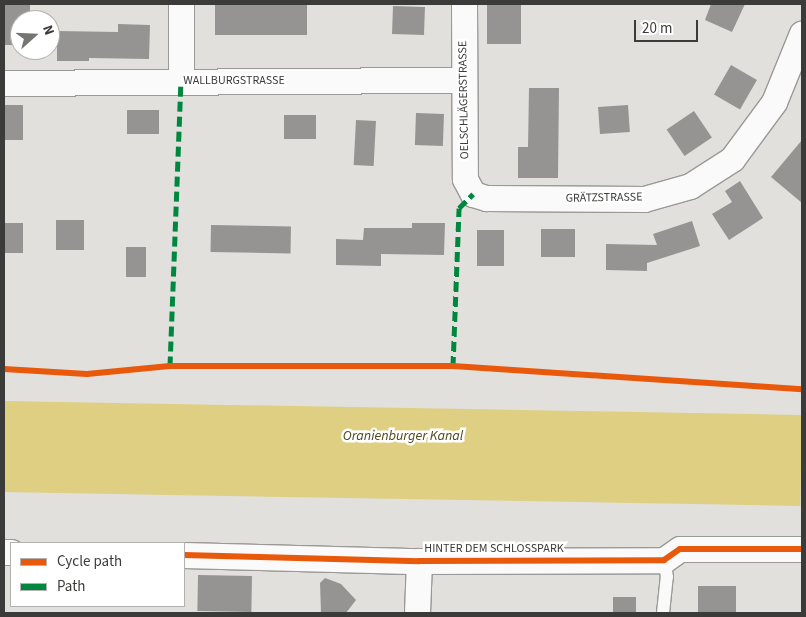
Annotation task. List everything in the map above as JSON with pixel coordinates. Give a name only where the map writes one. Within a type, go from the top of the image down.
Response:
[{"type":"street","points":[[181,81],[182,4]]},
{"type":"street","name":"OELSCHLÄGERSTRASSE","points":[[464,4],[465,180],[473,194]]},
{"type":"street","name":"GRÄTZSTRASSE","points":[[473,194],[486,198],[644,198],[690,186],[732,159],[774,102],[802,33]]},
{"type":"street","name":"WALLBURGSTRASSE","points":[[4,83],[464,80]]},
{"type":"street","name":"HINTER DEM SCHLOSSPARK","points":[[185,556],[419,561],[664,560],[680,549],[802,549]]},
{"type":"street","points":[[417,613],[419,561]]},
{"type":"lane","points":[[663,613],[667,577],[664,560]]},
{"type":"path","points":[[4,369],[88,374],[170,366],[453,366],[802,389]]},
{"type":"water","name":"Oranienburger Kanal","points":[[4,401],[802,415],[800,506],[4,492]]},
{"type":"building","points":[[4,4],[30,4],[30,10],[10,10],[10,45],[4,45]]},
{"type":"building","points":[[215,4],[307,4],[307,35],[215,35]]},
{"type":"building","points":[[487,4],[521,4],[521,44],[487,44]]},
{"type":"building","points":[[711,4],[745,4],[732,32],[705,20]]},
{"type":"building","points":[[393,6],[425,7],[424,35],[392,34]]},
{"type":"building","points":[[118,24],[150,25],[149,59],[89,58],[89,61],[57,61],[60,60],[60,31],[118,32]]},
{"type":"building","points":[[731,65],[757,80],[740,109],[714,94]]},
{"type":"building","points":[[529,88],[559,88],[558,178],[518,178],[518,147],[528,147]]},
{"type":"building","points":[[4,105],[23,105],[23,140],[4,140]]},
{"type":"building","points":[[628,105],[630,132],[600,134],[598,107]]},
{"type":"building","points":[[127,110],[159,110],[159,134],[127,134]]},
{"type":"building","points":[[694,111],[712,138],[685,156],[667,129]]},
{"type":"building","points":[[416,113],[444,114],[443,146],[415,145]]},
{"type":"building","points":[[284,115],[316,115],[316,139],[284,139]]},
{"type":"building","points":[[356,120],[376,121],[374,166],[354,165]]},
{"type":"building","points":[[802,140],[802,203],[771,177]]},
{"type":"building","points":[[740,181],[763,218],[729,240],[712,214],[732,202],[725,191]]},
{"type":"building","points":[[56,220],[84,220],[84,250],[56,250]]},
{"type":"building","points":[[692,221],[700,246],[647,263],[647,271],[606,270],[606,244],[657,245],[653,234]]},
{"type":"building","points":[[4,223],[23,223],[23,253],[4,253]]},
{"type":"building","points":[[412,223],[445,223],[444,255],[381,254],[381,266],[336,265],[336,239],[363,240],[364,228],[412,228]]},
{"type":"building","points":[[211,225],[291,226],[291,253],[211,252]]},
{"type":"building","points":[[541,229],[575,229],[575,257],[541,257]]},
{"type":"building","points":[[477,230],[504,230],[504,266],[477,266]]},
{"type":"building","points":[[126,247],[146,247],[146,277],[126,277]]},
{"type":"building","points":[[198,575],[252,576],[251,612],[197,611]]},
{"type":"building","points":[[325,578],[341,584],[356,600],[346,613],[321,613],[320,583]]},
{"type":"building","points":[[698,586],[736,586],[736,612],[698,612]]},
{"type":"building","points":[[613,597],[636,597],[636,613],[613,613]]},
{"type":"marked path","points":[[170,366],[181,81]]},
{"type":"marked path","points":[[453,366],[459,208],[473,194]]},
{"type":"cycle path","points":[[4,369],[87,374],[170,366],[453,366],[802,389]]},
{"type":"cycle path","points":[[185,555],[419,561],[664,560],[680,549],[802,549]]}]
